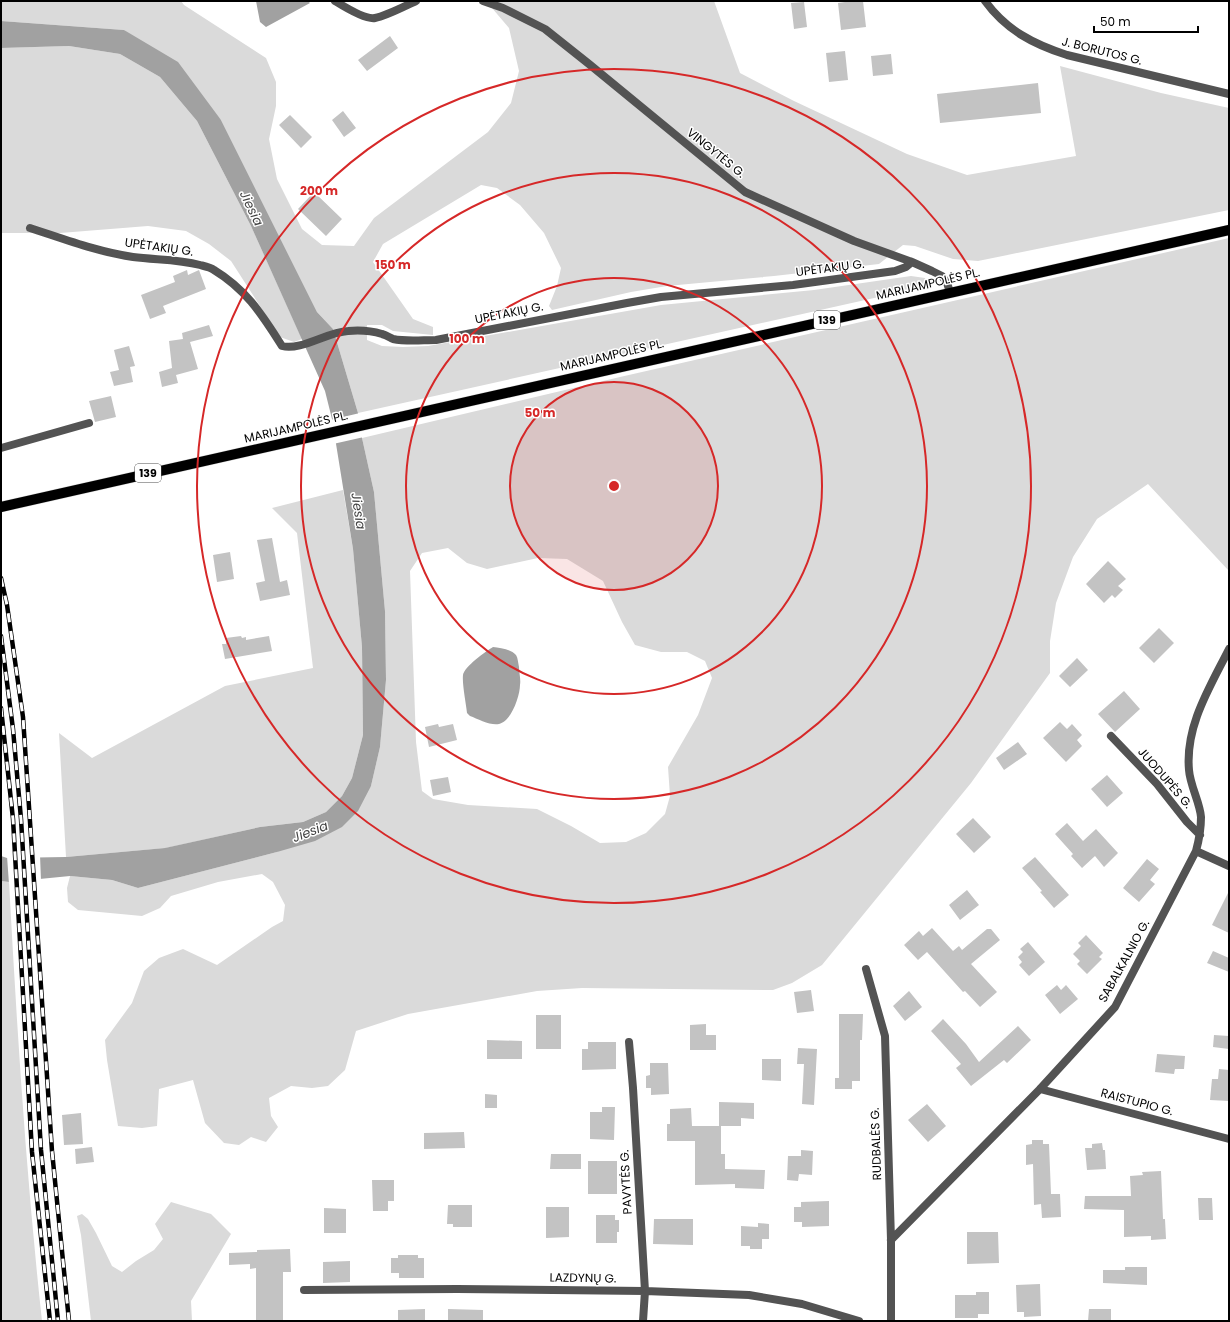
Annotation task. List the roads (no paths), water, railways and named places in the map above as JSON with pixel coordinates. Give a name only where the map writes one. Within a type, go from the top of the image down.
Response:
[{"type":"main road","name":"MARIJAMPOLĖS PL.","points":[[1,506],[1229,230]]},
{"type":"street","points":[[335,1],[353,12],[374,18],[416,1]]},
{"type":"street","name":"VINGYTĖS G.","points":[[483,1],[503,8],[545,29],[744,192],[854,240],[912,262],[942,276],[947,283],[950,292]]},
{"type":"street","name":"J. BORUTOS G.","points":[[985,1],[1006,25],[1020,35],[1046,48],[1067,55],[1229,94]]},
{"type":"street","name":"UPĖTAKIŲ G.","points":[[30,228],[72,242],[106,251],[133,256],[185,261],[212,269],[237,286],[257,308],[282,346],[289,348],[347,331],[381,334],[394,339],[411,341],[436,340],[661,297],[793,285],[894,271],[906,267],[912,262]]},
{"type":"street","points":[[1,448],[89,423]]},
{"type":"street","name":"SABALKALNIO G.","points":[[891,1240],[1040,1089],[1115,1007],[1196,851],[1200,835],[1201,816],[1189,770],[1189,749],[1196,715],[1229,649]]},
{"type":"street","name":"JUODUPĖS G.","points":[[1111,736],[1158,784],[1186,822],[1200,835]]},
{"type":"street","points":[[1196,851],[1229,866]]},
{"type":"street","name":"RUDBALĖS G.","points":[[866,969],[885,1036],[891,1240],[891,1321]]},
{"type":"street","name":"PAVYTĖS G.","points":[[629,1042],[645,1291],[643,1321]]},
{"type":"street","name":"RAISTUPIO G.","points":[[1040,1089],[1229,1139]]},
{"type":"street","name":"LAZDYNŲ G.","points":[[304,1290],[465,1289],[645,1291],[749,1295],[802,1304],[859,1321]]},
{"type":"water","points":[[256,1],[308,1],[310,3],[266,27],[260,22]]},
{"type":"water","name":"Jiesia","points":[[1,21],[124,30],[178,62],[221,120],[317,312],[333,329],[358,413],[374,492],[385,611],[386,680],[380,747],[371,786],[358,811],[342,827],[315,841],[138,888],[112,880],[70,876],[9,882],[1,881],[1,856],[7,858],[66,857],[165,848],[260,827],[303,822],[326,812],[342,796],[352,778],[363,735],[362,647],[353,549],[332,419],[325,391],[251,226],[197,121],[160,77],[120,54],[69,46],[1,48]]},
{"type":"water","points":[[493,647],[502,648],[514,653],[518,659],[519,667],[520,690],[514,708],[507,719],[499,724],[488,723],[470,716],[467,713],[463,679],[464,672],[467,668]]},
{"type":"railway","points":[[1,578],[7,605],[23,717],[52,1151],[69,1321]]},
{"type":"railway","points":[[1,636],[13,729],[21,819],[41,1150],[58,1321]]},
{"type":"railway","points":[[1,708],[13,819],[32,1152],[50,1321]]}]
